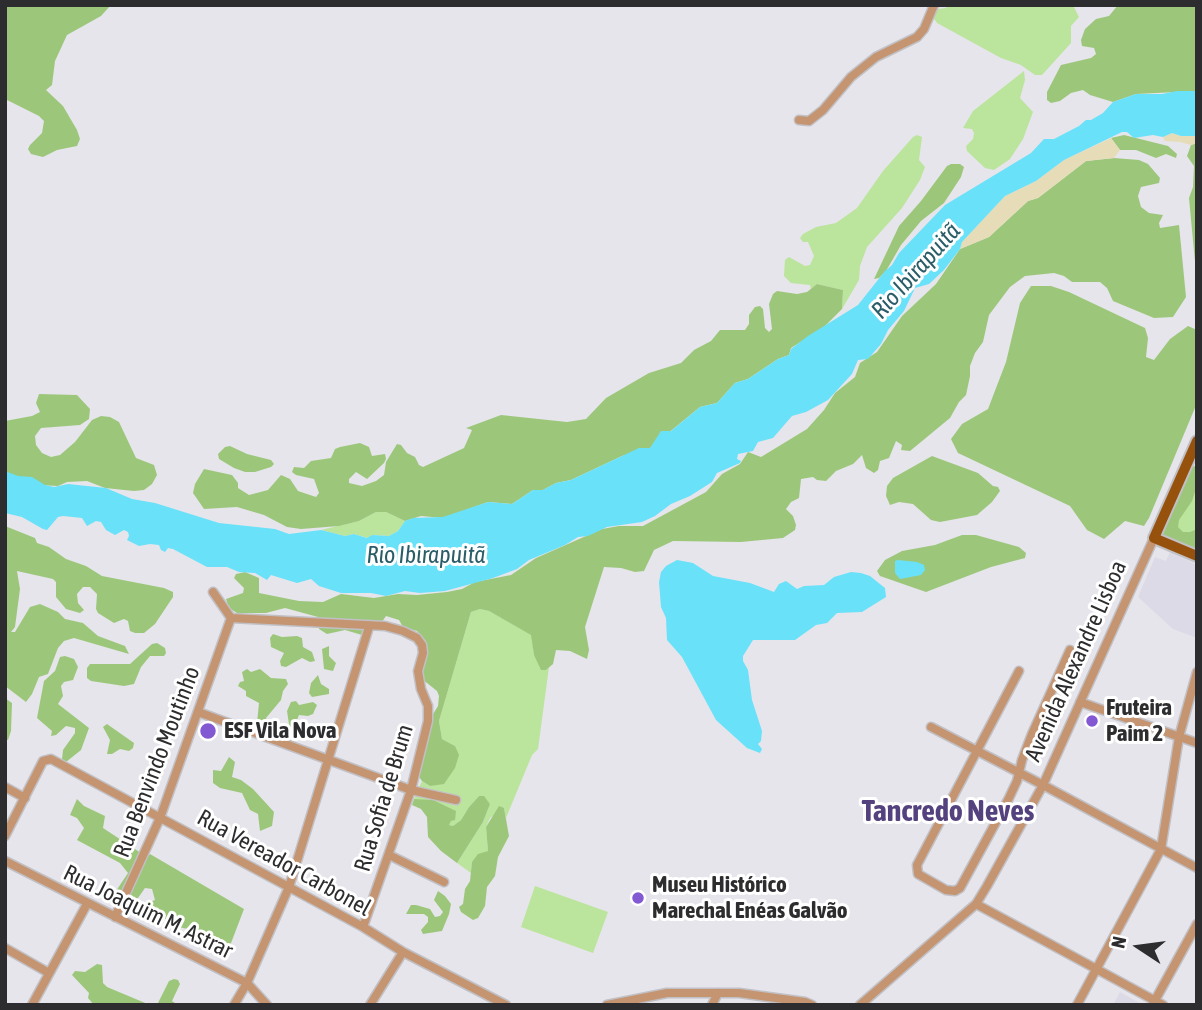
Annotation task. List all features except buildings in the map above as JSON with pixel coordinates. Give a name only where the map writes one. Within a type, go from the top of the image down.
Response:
[{"type":"main road","name":"Avenida Alexandre Lisboa","points":[[1154,538],[1197,441]]},
{"type":"main road","points":[[1154,538],[1197,556]]},
{"type":"street","points":[[799,120],[809,121],[823,110],[851,78],[876,57],[917,37],[924,30],[934,5]]},
{"type":"street","name":"Avenida Alexandre Lisboa","points":[[860,1005],[976,904],[1043,785],[1154,538]]},
{"type":"street","points":[[213,592],[230,618],[369,627],[289,887],[234,1005]]},
{"type":"street","name":"Rua Benvindo Moutinho","points":[[115,917],[160,818],[230,618]]},
{"type":"street","name":"Rua Sofia de Brum","points":[[363,928],[411,790],[428,721],[428,706],[418,671],[423,653],[422,645],[417,638],[391,627],[369,627]]},
{"type":"street","points":[[1019,671],[917,864],[918,874],[946,890],[955,891],[960,888],[1008,800],[1032,734],[1070,650]]},
{"type":"street","points":[[1077,1005],[1161,849],[1180,737],[1197,672]]},
{"type":"street","points":[[1080,702],[1197,743]]},
{"type":"street","points":[[198,712],[411,790],[456,800]]},
{"type":"street","points":[[931,727],[1197,868]]},
{"type":"street","name":"Rua Vereador Carbonel","points":[[26,798],[43,761],[51,759],[59,762],[403,952],[506,1005]]},
{"type":"street","points":[[5,787],[26,798],[5,836]]},
{"type":"street","points":[[389,855],[444,882]]},
{"type":"street","name":"Rua Joaquim M. Astrar","points":[[5,861],[247,982],[267,1005]]},
{"type":"street","points":[[32,1005],[87,904]]},
{"type":"street","points":[[976,904],[1157,1003],[1197,924]]},
{"type":"street","points":[[5,948],[49,973]]},
{"type":"street","points":[[370,1005],[403,952]]},
{"type":"street","points":[[607,1005],[667,993],[775,997],[811,1005]]},
{"type":"street","points":[[712,1005],[718,993]]},
{"type":"shaded area","points":[[1170,552],[1197,565],[1197,638],[1173,629],[1138,597],[1155,557],[1166,561]]},
{"type":"shaded area","points":[[1120,992],[1143,1005],[1113,1005]]},
{"type":"green space","points":[[5,5],[111,5],[101,16],[67,35],[55,61],[52,85],[46,90],[63,106],[77,130],[80,139],[77,146],[57,150],[43,157],[31,154],[28,149],[42,133],[44,121],[5,99]]},
{"type":"green space","points":[[947,5],[1073,5],[1079,17],[1071,26],[1071,43],[1042,75],[1035,75],[1021,65],[1001,58],[937,23],[933,17],[938,9],[946,8]]},
{"type":"green space","points":[[1118,5],[1197,5],[1197,91],[1136,94],[1113,102],[1083,90],[1051,103],[1047,100],[1047,92],[1061,65],[1091,58],[1096,54],[1094,48],[1082,46],[1085,29],[1096,19],[1109,16]]},
{"type":"green space","points":[[1024,71],[1025,80],[1020,98],[1033,112],[1023,139],[1010,159],[994,170],[985,168],[967,151],[966,146],[973,139],[974,133],[972,129],[963,128],[973,111]]},
{"type":"green space","points":[[917,135],[922,137],[919,160],[925,167],[920,180],[902,208],[867,247],[860,266],[859,280],[842,309],[843,290],[817,284],[811,289],[810,285],[791,283],[784,276],[785,260],[789,257],[805,266],[810,265],[814,256],[808,242],[803,242],[800,238],[803,234],[816,227],[836,223],[857,208],[883,171]]},
{"type":"green space","points":[[1124,135],[1168,146],[1177,154],[1176,158],[1166,154],[1156,158],[1136,150],[1120,150],[1111,138]]},
{"type":"green space","points":[[1197,143],[1197,283],[1189,198],[1193,187],[1194,166],[1187,156],[1191,145]]},
{"type":"green space","points":[[1114,158],[1139,160],[1148,164],[1160,178],[1159,183],[1141,187],[1138,196],[1141,207],[1149,213],[1163,215],[1160,228],[1179,225],[1186,297],[1173,317],[1154,318],[1113,301],[1107,288],[1100,282],[1072,282],[1054,273],[1025,276],[1010,287],[989,315],[983,342],[970,366],[966,395],[950,418],[910,451],[901,450],[902,445],[896,441],[889,458],[880,461],[878,470],[874,473],[866,468],[862,455],[853,464],[836,471],[826,481],[813,477],[801,479],[799,498],[791,502],[786,509],[793,516],[795,530],[783,538],[741,542],[673,541],[654,550],[644,571],[604,567],[585,627],[589,650],[587,659],[570,651],[556,650],[553,664],[546,670],[541,670],[534,655],[531,635],[489,611],[480,609],[471,612],[439,721],[442,739],[455,746],[459,755],[455,768],[444,784],[430,786],[419,777],[429,738],[430,719],[438,706],[439,696],[437,691],[422,679],[427,650],[425,640],[417,631],[403,627],[399,620],[386,616],[377,629],[368,628],[362,635],[345,630],[327,634],[319,629],[318,617],[285,608],[266,613],[237,613],[229,608],[226,599],[243,593],[244,588],[234,578],[236,574],[245,572],[259,578],[259,593],[299,601],[323,602],[341,594],[374,598],[447,592],[462,589],[475,582],[511,575],[536,558],[602,529],[643,526],[706,492],[722,474],[740,464],[748,452],[761,457],[807,429],[835,393],[855,377],[860,363],[877,352],[902,316],[936,284],[960,249],[989,237],[1028,201],[1038,198],[1086,161]]},
{"type":"green space","points":[[951,164],[964,167],[961,177],[944,203],[921,221],[901,245],[886,271],[874,279],[899,226]]},
{"type":"green space","points":[[817,284],[843,290],[842,309],[823,328],[791,348],[789,355],[778,359],[748,379],[735,383],[717,403],[700,407],[650,448],[622,456],[571,480],[556,483],[543,490],[533,490],[512,504],[488,502],[443,518],[421,516],[405,521],[386,512],[376,512],[359,521],[339,526],[301,529],[287,527],[264,515],[237,507],[204,509],[193,493],[204,469],[232,475],[238,488],[249,495],[268,490],[281,475],[290,479],[298,491],[316,497],[319,493],[314,479],[296,475],[292,472],[294,467],[304,468],[311,461],[331,458],[335,449],[340,447],[360,443],[369,447],[372,456],[385,454],[384,463],[367,479],[356,472],[349,479],[349,483],[362,486],[384,475],[386,462],[397,444],[415,457],[423,467],[464,448],[472,430],[466,428],[501,415],[567,422],[586,419],[606,398],[649,373],[681,363],[694,350],[711,341],[720,330],[745,330],[749,324],[749,315],[755,307],[760,306],[763,309],[765,328],[769,332],[772,329],[769,304],[773,294],[777,291],[797,294],[807,292]]},
{"type":"green space","points":[[1031,286],[1051,286],[1069,292],[1145,328],[1148,338],[1146,357],[1154,360],[1170,339],[1188,326],[1197,330],[1197,403],[1144,526],[1125,521],[1104,539],[1087,530],[1070,506],[958,453],[951,439],[962,424],[988,409],[1006,362],[1020,303]]},
{"type":"green space","points":[[39,394],[77,395],[90,409],[89,419],[80,425],[41,428],[35,436],[36,445],[42,453],[51,457],[60,455],[75,442],[92,420],[101,416],[110,417],[119,422],[136,458],[154,465],[157,475],[152,484],[144,490],[134,491],[105,488],[87,481],[67,482],[58,486],[38,485],[5,473],[5,421],[40,412],[36,403]]},
{"type":"green space","points":[[230,446],[271,460],[274,464],[255,472],[234,468],[219,459],[218,454]]},
{"type":"green space","points":[[932,456],[978,473],[1000,491],[977,515],[940,522],[931,520],[913,504],[899,502],[890,505],[886,496],[887,486],[893,478]]},
{"type":"green space","points":[[1197,467],[1197,486],[1178,527],[1183,532],[1197,529],[1197,551],[1161,534],[1190,469]]},
{"type":"green space","points":[[1197,473],[1197,543],[1171,533]]},
{"type":"green space","points":[[376,512],[386,512],[405,521],[398,531],[389,536],[345,536],[321,530],[359,521]]},
{"type":"green space","points":[[5,526],[35,538],[37,543],[102,576],[164,588],[173,592],[173,597],[155,624],[144,633],[135,633],[130,631],[128,621],[124,619],[114,623],[98,613],[97,594],[90,587],[83,587],[77,594],[78,603],[84,610],[80,613],[66,609],[56,597],[56,582],[53,579],[17,571],[20,589],[15,627],[11,632],[15,632],[30,607],[40,604],[58,612],[65,619],[83,623],[98,636],[125,646],[129,654],[74,638],[64,641],[58,648],[48,674],[39,677],[26,702],[5,686]]},
{"type":"green space","points":[[962,535],[976,535],[1019,547],[1026,553],[1025,558],[991,567],[926,592],[880,576],[877,571],[885,560],[902,551],[935,545]]},
{"type":"green space","points":[[480,609],[489,611],[532,635],[534,655],[546,670],[549,667],[538,749],[532,755],[506,818],[504,808],[490,818],[486,827],[488,851],[472,862],[471,873],[457,863],[483,822],[490,804],[484,797],[479,796],[461,820],[453,826],[448,825],[451,821],[414,799],[422,781],[430,786],[455,746],[442,739],[439,721],[471,612]]},
{"type":"green space","points":[[273,634],[302,638],[303,647],[312,652],[315,661],[302,658],[286,667],[281,666],[284,653],[271,647],[270,638]]},
{"type":"green space","points":[[157,643],[165,648],[166,653],[164,656],[150,656],[141,667],[134,684],[124,686],[87,678],[90,664],[130,664],[152,644]]},
{"type":"green space","points":[[329,646],[329,656],[336,663],[333,671],[324,669],[322,649]]},
{"type":"green space","points":[[60,657],[74,659],[78,667],[73,680],[64,682],[61,686],[63,696],[58,704],[89,728],[81,750],[66,762],[62,759],[63,750],[75,733],[75,728],[66,726],[51,736],[52,731],[37,718],[44,681],[55,671]]},
{"type":"green space","points":[[247,669],[251,672],[260,669],[271,678],[286,679],[288,684],[281,700],[266,718],[268,723],[273,722],[280,727],[278,732],[269,736],[261,732],[257,723],[259,703],[246,696],[246,691],[238,686],[244,681],[242,672]]},
{"type":"green space","points":[[318,675],[321,684],[329,689],[329,694],[312,697],[309,693],[311,683]]},
{"type":"green space","points":[[5,698],[12,703],[8,740],[5,739]]},
{"type":"green space","points":[[296,701],[299,705],[313,702],[317,705],[313,714],[299,715],[290,731],[287,711],[291,702]]},
{"type":"green space","points":[[107,724],[134,743],[133,748],[107,754],[110,740],[103,727]]},
{"type":"green space","points":[[229,757],[235,762],[232,777],[253,789],[274,812],[272,826],[260,831],[258,814],[250,810],[242,793],[220,788],[213,783],[213,770],[221,771]]},
{"type":"green space","points":[[479,796],[484,796],[490,804],[483,822],[457,863],[428,837],[427,817],[421,809],[412,805],[414,799],[433,800],[456,811],[455,820],[449,825],[453,826],[461,820]]},
{"type":"green space","points":[[77,799],[84,806],[105,816],[103,828],[147,857],[150,854],[244,909],[228,951],[203,932],[168,925],[163,915],[157,911],[144,910],[147,903],[155,900],[152,889],[145,888],[138,898],[117,903],[116,891],[128,873],[120,863],[77,840],[84,828],[77,818],[70,815]]},
{"type":"green space","points":[[499,806],[504,808],[509,836],[498,857],[495,876],[487,887],[485,906],[478,918],[473,920],[461,912],[459,907],[463,904],[465,889],[470,881],[472,862],[478,854],[488,851],[486,827]]},
{"type":"green space","points":[[535,886],[608,912],[593,953],[521,927]]},
{"type":"green space","points":[[438,891],[451,904],[449,914],[442,931],[423,934],[421,930],[428,922],[428,917],[424,914],[406,914],[411,905],[416,905],[430,909],[435,917],[440,916],[443,912],[434,900]]},
{"type":"green space","points":[[97,964],[102,965],[103,983],[107,987],[150,1005],[94,1005],[88,998],[89,993],[72,975],[75,971],[85,972]]},
{"type":"green space","points":[[174,979],[180,984],[172,1001],[178,1005],[157,1005],[169,981]]},
{"type":"sand","points":[[1172,133],[1197,136],[1197,143],[1191,145],[1165,141],[1163,137]]},
{"type":"sand","points":[[1111,138],[1120,150],[1114,158],[1086,161],[1038,198],[1028,201],[989,237],[960,249],[962,242],[1005,196],[1036,181],[1064,160]]},
{"type":"water","name":"Rio Ibirapuitã","points":[[1197,91],[1197,136],[1172,133],[1163,137],[1153,135],[1134,138],[1127,132],[1122,132],[1064,160],[1036,181],[1005,196],[962,242],[960,249],[944,270],[929,284],[915,288],[904,311],[888,330],[881,344],[868,359],[858,360],[852,374],[828,400],[792,416],[773,438],[758,442],[753,451],[738,454],[740,463],[717,473],[712,482],[671,504],[655,516],[642,522],[607,527],[588,536],[578,537],[529,560],[517,569],[493,578],[445,591],[405,591],[386,596],[341,593],[319,586],[311,579],[297,583],[271,575],[267,580],[255,573],[239,572],[227,567],[207,567],[173,549],[168,548],[165,552],[159,545],[139,546],[127,540],[128,532],[124,530],[115,535],[106,530],[101,522],[96,521],[87,526],[82,518],[63,516],[58,517],[47,530],[22,517],[5,513],[5,471],[32,477],[54,487],[68,484],[106,488],[132,499],[155,503],[219,523],[275,529],[289,534],[321,530],[367,538],[372,535],[389,536],[398,531],[405,521],[413,518],[443,517],[488,502],[512,504],[533,490],[543,490],[556,483],[571,480],[639,448],[650,448],[661,431],[671,431],[700,407],[717,403],[735,383],[748,379],[778,359],[789,355],[791,349],[808,336],[858,305],[899,253],[945,205],[1031,153],[1044,139],[1054,139],[1086,120],[1091,120],[1103,113],[1113,102],[1136,94]]},
{"type":"water","points":[[677,560],[693,563],[713,576],[750,583],[774,592],[779,584],[786,581],[797,589],[824,585],[834,577],[851,572],[861,573],[870,576],[885,588],[886,597],[862,612],[837,613],[827,623],[816,625],[795,640],[753,640],[743,656],[743,661],[748,670],[752,700],[762,731],[758,744],[762,749],[760,753],[747,748],[716,720],[682,657],[667,640],[659,582],[661,572]]},
{"type":"water","points":[[895,561],[917,562],[924,565],[925,570],[921,575],[900,579],[895,573]]},
{"type":"place","name":"Fruteira Paim 2","points":[[1092,721]]},
{"type":"place","name":"ESF Vila Nova","points":[[208,731]]},
{"type":"place","name":"Museu Histórico Marechal Enéas Galvão","points":[[638,898]]},
{"type":"district","name":"Tancredo Neves","points":[[948,812]]}]
